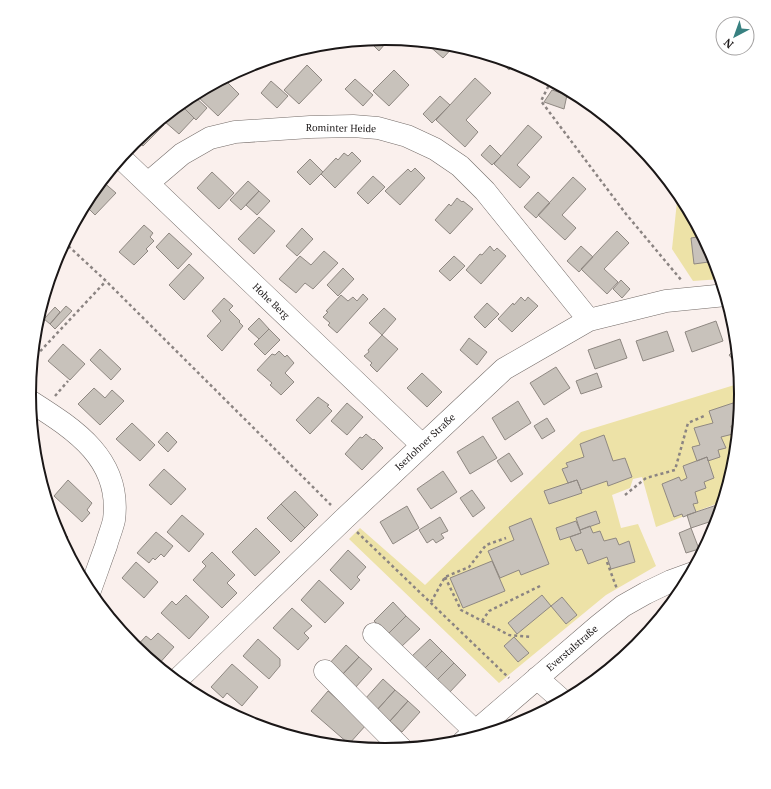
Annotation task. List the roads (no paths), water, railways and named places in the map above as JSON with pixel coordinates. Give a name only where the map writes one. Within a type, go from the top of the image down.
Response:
[{"type":"street","name":"Rominter Heide","points":[[148,183],[182,154],[210,138],[235,132],[310,126],[353,126],[378,128],[407,136],[435,149],[454,162],[485,191],[589,320]]},
{"type":"street","name":"Hohe Berg","points":[[125,162],[422,445]]},
{"type":"street","name":"Iserlohner Straße","points":[[180,677],[344,519],[504,369],[589,320],[666,301],[720,296]]},
{"type":"street","points":[[36,405],[64,422],[80,436],[95,452],[106,467],[112,484],[114,521],[92,584]]},
{"type":"street","name":"Everstalstraße","points":[[473,733],[623,606],[646,593],[684,576]]},
{"type":"street","points":[[374,634],[467,734]]},
{"type":"street","points":[[325,671],[397,744]]},
{"type":"street","points":[[530,684],[557,698]]}]
